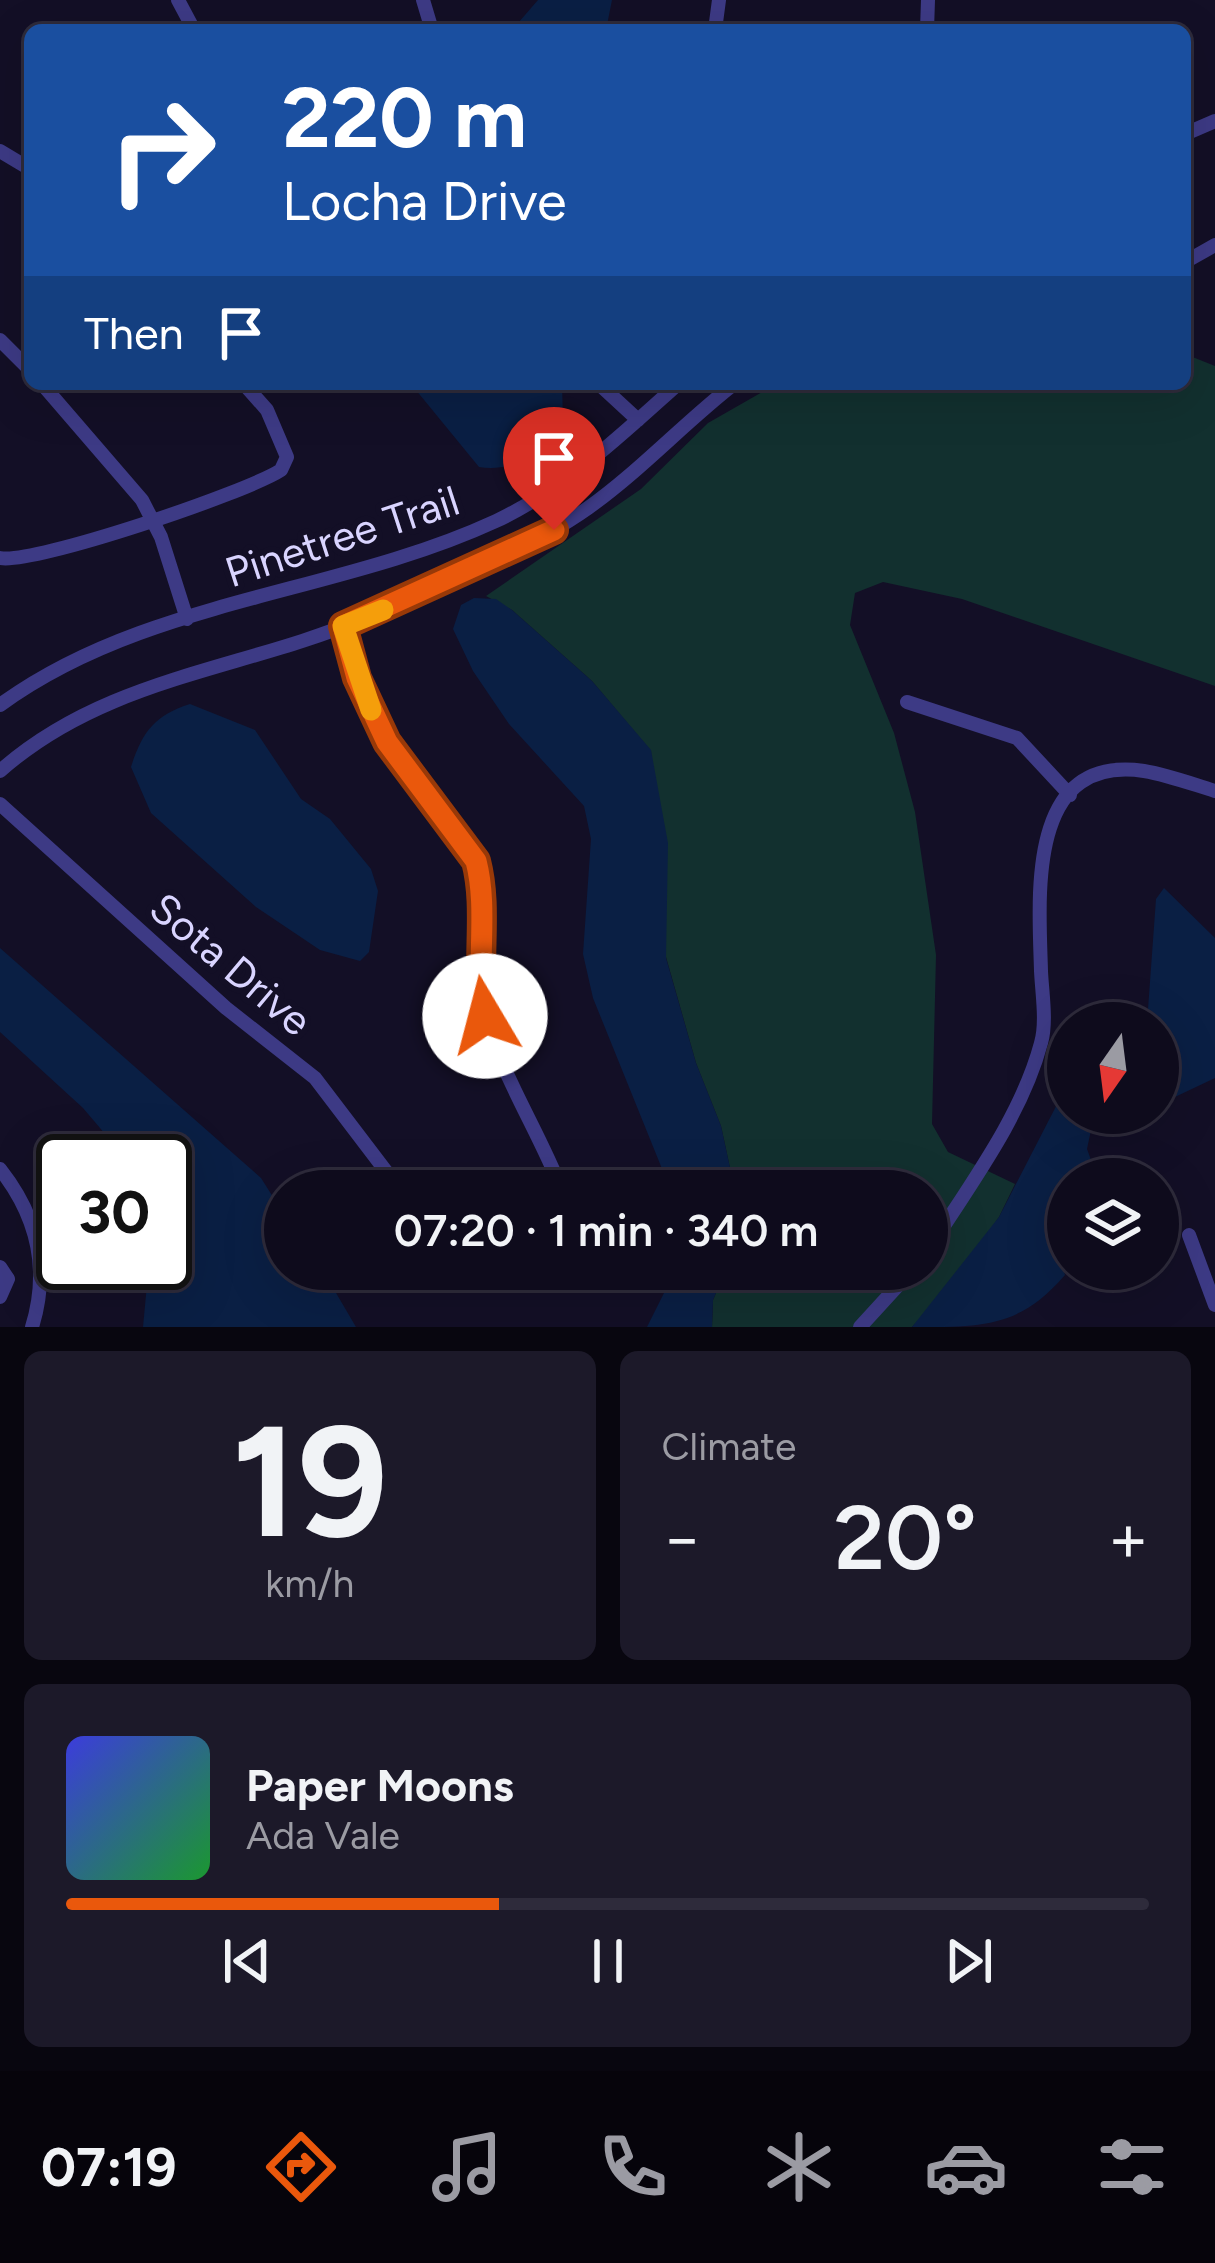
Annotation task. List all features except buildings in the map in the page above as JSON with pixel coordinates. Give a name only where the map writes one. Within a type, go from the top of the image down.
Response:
[{"type":"street","points":[[0,340],[24,364]]},
{"type":"street","points":[[47,390],[153,519],[187,619]]},
{"type":"street","points":[[0,558],[23,559],[153,519],[280,470],[287,458],[283,436],[248,390]]},
{"type":"street","points":[[605,390],[638,421]]},
{"type":"street","name":"Pinetree Trail","points":[[0,705],[80,657],[473,531],[565,481],[672,390]]},
{"type":"street","points":[[0,771],[42,739],[112,699],[343,626],[554,530],[619,485],[727,390]]},
{"type":"street","points":[[343,626],[357,678],[387,742],[476,861],[482,885],[478,979],[485,1016],[553,1170]]},
{"type":"street","points":[[907,702],[1016,738],[1070,795]]},
{"type":"street","points":[[948,1217],[1029,1080],[1043,1038],[1040,857],[1052,817],[1070,795],[1106,772],[1142,771],[1215,791]]},
{"type":"street","name":"Sota Drive","points":[[0,804],[226,1008],[315,1078],[385,1170]]},
{"type":"street","points":[[0,1169],[34,1228],[36,1248]]},
{"type":"street","points":[[1189,1235],[1215,1305]]},
{"type":"street","points":[[0,1267],[4,1291],[36,1288]]},
{"type":"street","points":[[32,1327],[40,1290]]},
{"type":"street","points":[[860,1327],[894,1290]]},
{"type":"green space","points":[[1191,356],[1215,366],[1215,686],[962,599],[883,582],[855,593],[850,625],[894,733],[915,812],[936,955],[932,1124],[948,1152],[1015,1184],[999,1217],[948,1289],[948,1170],[730,1170],[721,1126],[696,1063],[666,957],[651,751],[592,681],[512,610],[486,596],[641,489],[708,423],[766,390],[1191,390]]},
{"type":"green space","points":[[717,1290],[947,1290],[912,1327],[712,1327]]},
{"type":"water","points":[[538,0],[612,0],[607,24],[517,24]]},
{"type":"water","points":[[416,390],[562,390],[561,424],[549,445],[516,464],[479,467]]},
{"type":"water","points":[[474,598],[496,599],[512,610],[592,681],[651,750],[668,843],[666,958],[696,1063],[721,1126],[730,1170],[663,1170],[593,998],[583,954],[591,839],[584,806],[509,724],[473,671],[453,629],[461,605]]},
{"type":"water","points":[[190,704],[255,730],[301,799],[330,819],[371,869],[378,891],[369,952],[360,961],[320,950],[256,907],[151,813],[131,767],[135,755],[159,720]]},
{"type":"water","points":[[1164,888],[1215,938],[1215,1078],[1179,1095],[1179,1002],[1149,1002],[1156,899]]},
{"type":"water","points":[[0,948],[261,1178],[264,1290],[334,1290],[356,1327],[143,1327],[146,1290],[192,1290],[192,1134],[105,1134],[0,1032]]},
{"type":"water","points":[[1047,1124],[1047,1134],[1090,1134],[1090,1158],[1047,1158],[1050,1290],[1032,1305],[999,1320],[912,1327],[941,1290],[948,1290],[948,1281],[999,1217]]},
{"type":"water","points":[[666,1290],[717,1290],[712,1327],[647,1327]]},
{"type":"slow traffic","points":[[371,710],[343,626],[383,610]]},
{"type":"route","points":[[485,1016],[477,963],[482,885],[476,861],[468,844],[387,742],[357,678],[343,626],[554,530]]}]
